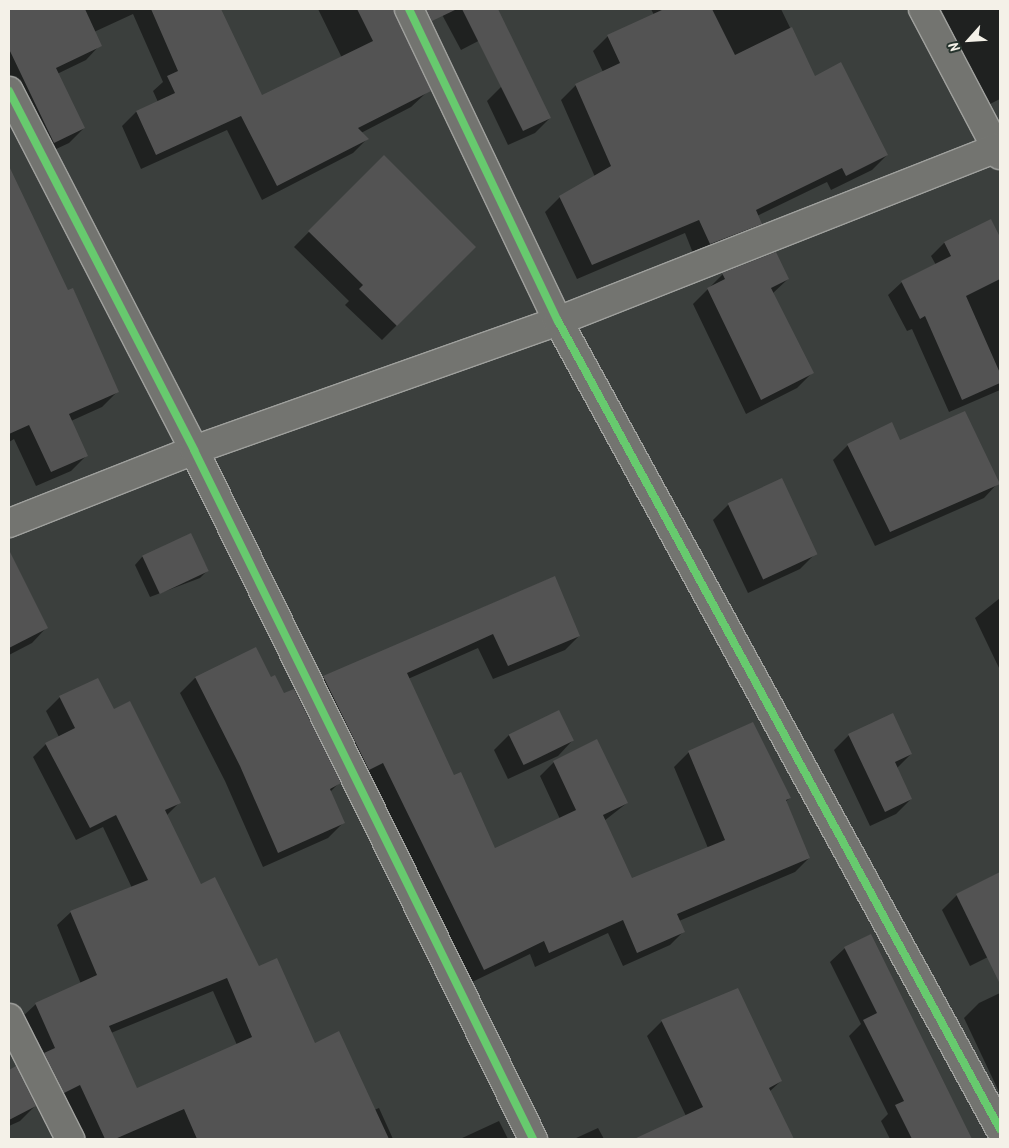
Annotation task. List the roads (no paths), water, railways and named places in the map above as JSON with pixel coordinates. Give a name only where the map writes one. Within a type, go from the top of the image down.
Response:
[{"type":"street","points":[[409,9],[558,321],[1000,1129]]},
{"type":"street","points":[[9,523],[194,450],[558,321],[999,150],[923,9]]},
{"type":"street","points":[[9,91],[194,450],[533,1139]]},
{"type":"street","points":[[9,1018],[70,1139]]}]
